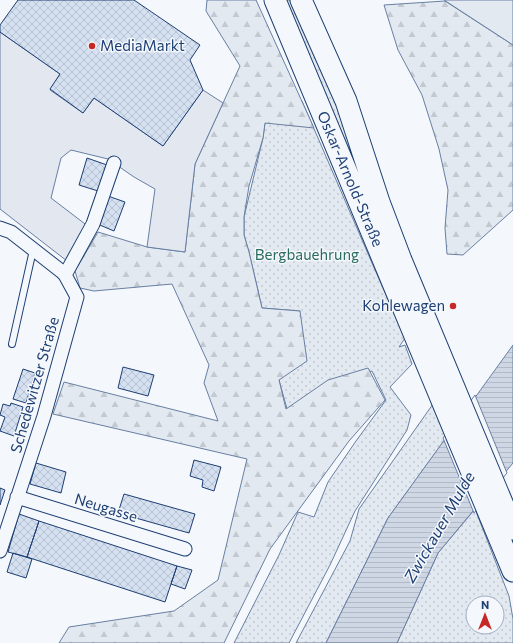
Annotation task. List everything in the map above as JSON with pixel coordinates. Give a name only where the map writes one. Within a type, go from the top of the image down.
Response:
[{"type":"main road","name":"Oskar-Arnold-Straße","points":[[275,0],[430,351]]},
{"type":"main road","name":"Oskar-Arnold-Straße","points":[[304,0],[346,101],[430,351]]},
{"type":"main road","points":[[430,351],[513,529]]},
{"type":"main road","points":[[430,351],[513,571]]},
{"type":"street","points":[[65,275],[93,224],[114,163]]},
{"type":"street","name":"Schedewitzer Straße","points":[[0,228],[11,232],[65,275],[77,297],[44,416],[0,551]]},
{"type":"street","name":"Neugasse","points":[[17,497],[185,549]]},
{"type":"lane","points":[[12,344],[33,250]]},
{"type":"green space","points":[[207,0],[256,0],[314,128],[265,123],[263,138],[249,186],[244,217],[244,235],[262,308],[300,311],[307,361],[279,380],[286,409],[328,380],[368,368],[385,400],[349,441],[270,549],[224,643],[59,643],[69,627],[174,611],[218,580],[247,459],[53,414],[64,382],[218,421],[204,383],[209,365],[172,284],[94,291],[80,288],[75,271],[98,232],[147,247],[185,252],[195,164],[240,66],[206,11]]},
{"type":"green space","points":[[282,0],[290,0],[345,120],[352,150],[349,151]]},
{"type":"green space","points":[[444,0],[513,0],[513,45]]},
{"type":"green space","points":[[445,1],[513,45],[513,210],[463,255],[447,254],[445,228],[448,190],[439,149],[422,95],[398,50],[384,5]]},
{"type":"green space","name":"Bergbauehrung","points":[[302,101],[405,338],[399,347],[405,345],[412,364],[390,387],[411,415],[407,430],[355,511],[330,565],[289,643],[234,643],[279,555],[298,512],[314,517],[328,482],[386,400],[372,371],[287,409],[279,380],[300,311],[262,308],[244,235],[244,217],[263,138],[265,123]]},
{"type":"green space","points":[[433,404],[447,437],[388,518],[326,643],[296,643],[350,541],[359,509]]},
{"type":"green space","points":[[475,509],[509,596],[513,619],[513,643],[397,643],[438,553]]},
{"type":"shaded area","points":[[0,32],[60,74],[50,90],[83,113],[94,98],[163,146],[203,90],[223,103],[195,164],[185,252],[147,247],[155,189],[108,159],[71,150],[61,158],[51,198],[89,227],[67,261],[0,209]]},
{"type":"water","name":"Zwickauer Mulde","points":[[513,345],[513,463],[438,553],[397,643],[326,643],[388,518]]},
{"type":"pier","points":[[475,395],[507,473],[474,513],[443,438]]},
{"type":"building","points":[[18,0],[134,0],[200,45],[190,60],[203,90],[163,146],[94,98],[83,113],[50,89],[60,74],[0,32],[0,25]]},
{"type":"building","points":[[87,158],[107,165],[98,191],[79,185]]},
{"type":"building","points":[[105,195],[125,202],[114,231],[95,223]]},
{"type":"building","points":[[123,367],[154,375],[148,396],[118,388]]},
{"type":"building","points":[[23,369],[35,373],[26,403],[13,399]]},
{"type":"building","points":[[11,403],[23,407],[14,436],[0,431],[5,417],[0,415],[3,404],[10,406]]},
{"type":"building","points":[[194,460],[221,467],[214,491],[202,487],[203,480],[190,476]]},
{"type":"building","points":[[36,463],[66,472],[61,493],[30,484]]},
{"type":"building","points":[[0,488],[5,490],[0,505]]},
{"type":"building","points":[[124,494],[195,514],[189,533],[118,513]]},
{"type":"building","points":[[19,514],[39,521],[27,557],[8,552]]},
{"type":"building","points":[[39,521],[177,566],[165,602],[27,557]]},
{"type":"building","points":[[13,553],[32,559],[26,578],[7,572]]},
{"type":"building","points":[[177,566],[192,570],[185,589],[171,584]]},
{"type":"place","name":"MediaMarkt","points":[[92,46]]},
{"type":"place","name":"Kohlewagen","points":[[453,306]]}]
